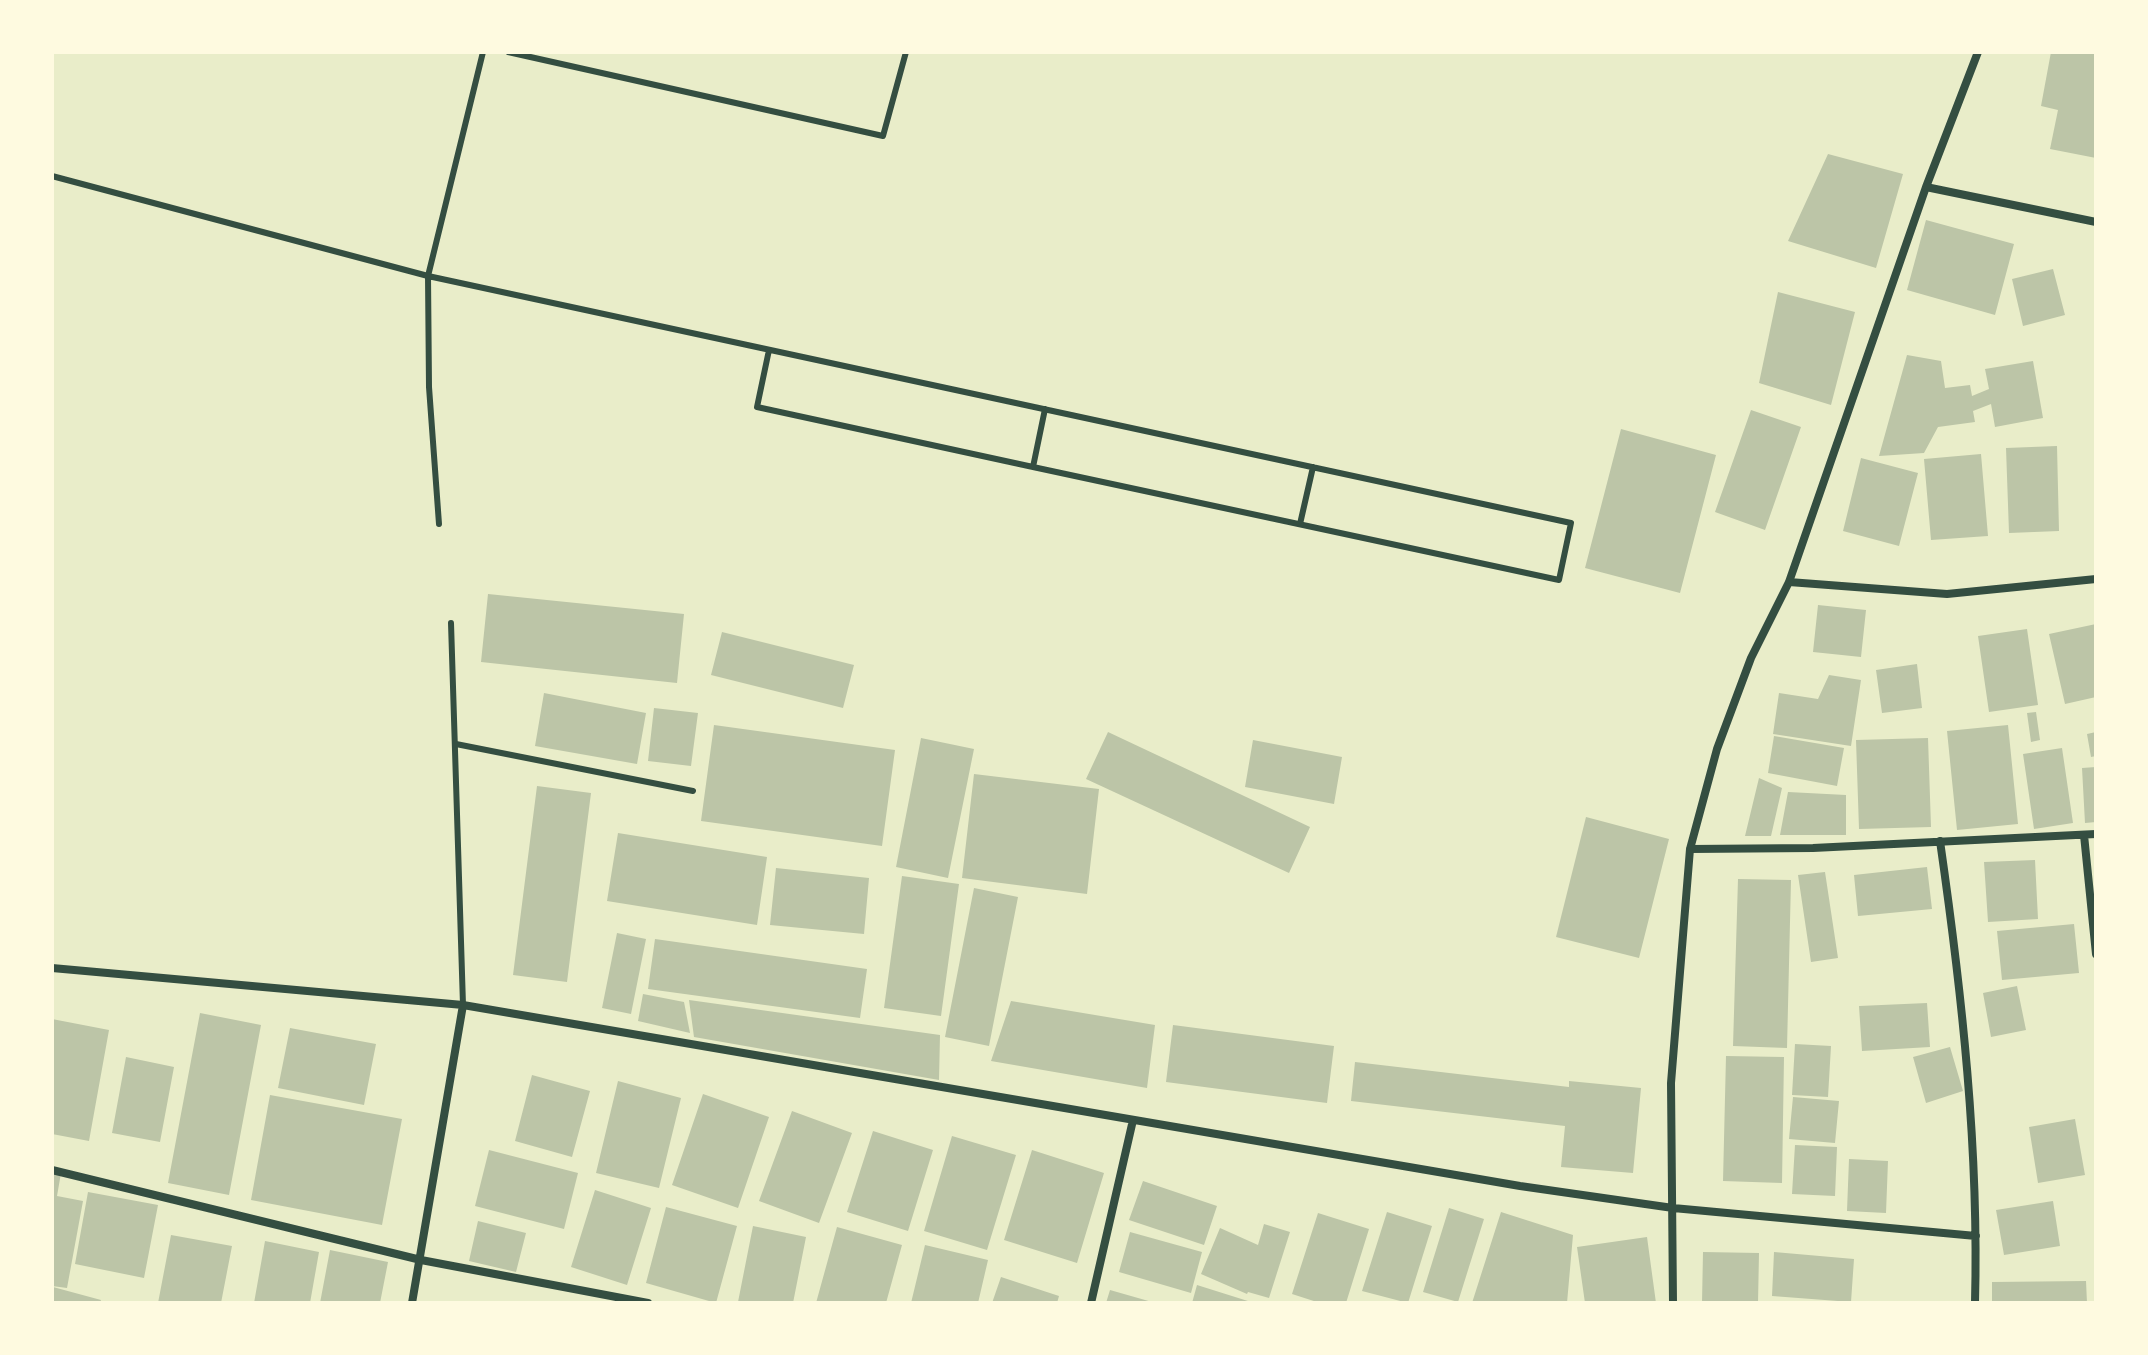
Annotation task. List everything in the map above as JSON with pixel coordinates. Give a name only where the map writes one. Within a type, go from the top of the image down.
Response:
[{"type":"street","points":[[1673,1303],[1672,1068],[1690,849],[1717,749],[1751,658],[1789,582],[1926,187],[1978,52]]},
{"type":"street","points":[[1926,187],[2096,222]]},
{"type":"street","points":[[1789,582],[1947,594],[2096,579]]},
{"type":"street","points":[[1690,849],[2096,834]]},
{"type":"street","points":[[2084,835],[2096,954]]},
{"type":"street","points":[[1940,841],[1961,986],[1976,1236],[1975,1303]]},
{"type":"street","points":[[52,968],[463,1005],[1520,1186],[1673,1208],[1976,1236]]},
{"type":"street","points":[[412,1303],[463,1005]]},
{"type":"street","points":[[1091,1303],[1133,1120]]},
{"type":"street","points":[[52,1170],[421,1260],[648,1303]]},
{"type":"lane","points":[[439,524],[429,387],[428,276],[483,52]]},
{"type":"lane","points":[[508,52],[883,136],[906,52]]},
{"type":"lane","points":[[52,176],[428,276],[1571,523],[1559,580],[757,407],[769,350]]},
{"type":"lane","points":[[1033,467],[1045,409]]},
{"type":"lane","points":[[1300,524],[1313,467]]},
{"type":"lane","points":[[451,623],[463,1005]]},
{"type":"lane","points":[[456,744],[693,791]]},
{"type":"building","points":[[2051,52],[2096,52],[2096,158],[2050,149],[2058,110],[2041,106]]},
{"type":"building","points":[[1828,154],[1903,174],[1876,268],[1788,241]]},
{"type":"building","points":[[1926,220],[2014,244],[1995,315],[1907,290]]},
{"type":"building","points":[[2053,269],[2065,315],[2023,326],[2012,279]]},
{"type":"building","points":[[1778,292],[1855,312],[1831,405],[1759,383]]},
{"type":"building","points":[[1907,355],[1941,361],[1945,388],[1970,385],[1972,396],[1989,389],[1985,369],[2033,361],[2043,418],[1995,427],[1991,404],[1973,411],[1975,422],[1938,427],[1924,453],[1879,456]]},
{"type":"building","points":[[1751,410],[1801,427],[1765,530],[1715,512]]},
{"type":"building","points":[[1621,429],[1716,455],[1680,593],[1585,568]]},
{"type":"building","points":[[2057,446],[2059,531],[2009,533],[2006,448]]},
{"type":"building","points":[[1981,454],[1988,536],[1931,540],[1924,459]]},
{"type":"building","points":[[1861,458],[1918,473],[1899,546],[1843,531]]},
{"type":"building","points":[[488,594],[684,614],[677,683],[481,662]]},
{"type":"building","points":[[1818,605],[1866,610],[1861,657],[1813,652]]},
{"type":"building","points":[[2096,624],[2096,697],[2065,704],[2049,634]]},
{"type":"building","points":[[2027,629],[2038,705],[1989,712],[1978,636]]},
{"type":"building","points":[[722,632],[854,665],[843,708],[711,675]]},
{"type":"building","points":[[1917,664],[1922,708],[1882,713],[1876,670]]},
{"type":"building","points":[[1829,675],[1861,680],[1851,746],[1773,734],[1779,693],[1818,699]]},
{"type":"building","points":[[544,693],[646,713],[637,764],[535,746]]},
{"type":"building","points":[[654,708],[698,713],[691,766],[648,761]]},
{"type":"building","points":[[2036,712],[2040,740],[2031,742],[2027,713]]},
{"type":"building","points":[[714,725],[895,750],[882,846],[701,821]]},
{"type":"building","points":[[2008,725],[2018,824],[1957,830],[1947,731]]},
{"type":"building","points":[[1108,732],[1310,827],[1289,873],[1086,779]]},
{"type":"building","points":[[2096,732],[2096,756],[2091,757],[2087,734]]},
{"type":"building","points":[[1774,736],[1844,748],[1837,786],[1768,773]]},
{"type":"building","points":[[921,738],[974,749],[948,878],[896,867]]},
{"type":"building","points":[[1928,738],[1931,827],[1859,829],[1856,740]]},
{"type":"building","points":[[1253,740],[1342,757],[1334,804],[1245,787]]},
{"type":"building","points":[[2062,748],[2073,823],[2034,829],[2023,754]]},
{"type":"building","points":[[2096,767],[2096,822],[2085,823],[2082,768]]},
{"type":"building","points":[[974,774],[1099,789],[1087,894],[962,878]]},
{"type":"building","points":[[1759,778],[1782,788],[1771,836],[1745,836]]},
{"type":"building","points":[[537,786],[591,793],[567,982],[513,975]]},
{"type":"building","points":[[1788,792],[1846,795],[1846,835],[1780,835]]},
{"type":"building","points":[[1586,817],[1669,839],[1639,958],[1556,937]]},
{"type":"building","points":[[618,833],[767,857],[757,925],[607,901]]},
{"type":"building","points":[[2035,860],[2038,919],[1988,922],[1984,862]]},
{"type":"building","points":[[1927,867],[1932,909],[1858,916],[1854,875]]},
{"type":"building","points":[[776,868],[869,878],[864,934],[770,925]]},
{"type":"building","points":[[1825,872],[1838,958],[1811,962],[1798,875]]},
{"type":"building","points":[[902,876],[959,884],[941,1016],[884,1008]]},
{"type":"building","points":[[1738,879],[1791,880],[1787,1048],[1733,1046]]},
{"type":"building","points":[[974,888],[1018,897],[989,1046],[945,1037]]},
{"type":"building","points":[[2074,924],[2079,973],[2002,980],[1997,931]]},
{"type":"building","points":[[617,933],[646,939],[631,1014],[602,1008]]},
{"type":"building","points":[[655,939],[867,969],[860,1018],[648,989]]},
{"type":"building","points":[[2017,986],[2026,1030],[1991,1037],[1983,993]]},
{"type":"building","points":[[643,994],[684,1002],[690,1033],[638,1021]]},
{"type":"building","points":[[689,1000],[940,1035],[939,1080],[694,1037]]},
{"type":"building","points":[[1011,1001],[1155,1025],[1147,1088],[991,1061]]},
{"type":"building","points":[[1927,1003],[1930,1047],[1862,1051],[1859,1006]]},
{"type":"building","points":[[200,1013],[261,1025],[229,1195],[168,1183]]},
{"type":"building","points":[[52,1019],[109,1030],[89,1141],[52,1134]]},
{"type":"building","points":[[1173,1025],[1334,1046],[1327,1103],[1166,1082]]},
{"type":"building","points":[[290,1028],[376,1044],[364,1105],[278,1088]]},
{"type":"building","points":[[1795,1044],[1831,1046],[1828,1097],[1792,1095]]},
{"type":"building","points":[[1950,1047],[1963,1091],[1926,1103],[1913,1057]]},
{"type":"building","points":[[1726,1056],[1784,1057],[1782,1183],[1723,1181]]},
{"type":"building","points":[[126,1057],[174,1067],[160,1142],[112,1133]]},
{"type":"building","points":[[1355,1062],[1569,1087],[1569,1081],[1641,1088],[1633,1173],[1561,1167],[1565,1126],[1351,1101]]},
{"type":"building","points":[[532,1075],[590,1091],[572,1157],[515,1141]]},
{"type":"building","points":[[618,1081],[681,1098],[659,1188],[596,1173]]},
{"type":"building","points":[[703,1094],[769,1117],[738,1208],[672,1185]]},
{"type":"building","points":[[270,1095],[402,1119],[382,1225],[251,1200]]},
{"type":"building","points":[[1793,1097],[1839,1101],[1835,1143],[1789,1139]]},
{"type":"building","points":[[792,1111],[852,1133],[819,1223],[759,1201]]},
{"type":"building","points":[[2075,1119],[2085,1175],[2038,1183],[2029,1127]]},
{"type":"building","points":[[873,1131],[933,1150],[908,1231],[847,1212]]},
{"type":"building","points":[[952,1136],[1016,1155],[987,1250],[924,1231]]},
{"type":"building","points":[[1795,1145],[1837,1147],[1835,1196],[1792,1194]]},
{"type":"building","points":[[489,1150],[578,1173],[564,1229],[475,1206]]},
{"type":"building","points":[[1032,1150],[1104,1173],[1077,1263],[1004,1240]]},
{"type":"building","points":[[1849,1159],[1888,1161],[1886,1213],[1847,1211]]},
{"type":"building","points":[[52,1171],[61,1173],[57,1196],[83,1201],[67,1288],[52,1286]]},
{"type":"building","points":[[1143,1181],[1217,1206],[1204,1245],[1129,1220]]},
{"type":"building","points":[[595,1190],[651,1208],[627,1285],[571,1267]]},
{"type":"building","points":[[88,1192],[158,1205],[144,1278],[75,1264]]},
{"type":"building","points":[[2053,1201],[2060,1246],[2004,1255],[1996,1210]]},
{"type":"building","points":[[666,1207],[737,1226],[716,1303],[646,1283]]},
{"type":"building","points":[[1449,1208],[1484,1219],[1458,1302],[1423,1292]]},
{"type":"building","points":[[1387,1212],[1432,1226],[1408,1303],[1362,1291]]},
{"type":"building","points":[[1501,1212],[1573,1235],[1567,1303],[1472,1303]]},
{"type":"building","points":[[1318,1213],[1369,1229],[1346,1303],[1320,1303],[1292,1294]]},
{"type":"building","points":[[478,1221],[526,1233],[516,1272],[469,1261]]},
{"type":"building","points":[[1264,1224],[1290,1232],[1269,1298],[1247,1294],[1201,1274],[1220,1228],[1258,1245]]},
{"type":"building","points":[[753,1226],[806,1237],[793,1303],[738,1302]]},
{"type":"building","points":[[837,1227],[902,1245],[886,1303],[816,1303]]},
{"type":"building","points":[[1130,1232],[1202,1252],[1191,1293],[1119,1272]]},
{"type":"building","points":[[171,1235],[232,1246],[221,1303],[158,1303]]},
{"type":"building","points":[[1647,1237],[1656,1303],[1585,1303],[1577,1247]]},
{"type":"building","points":[[265,1241],[319,1252],[310,1303],[254,1303]]},
{"type":"building","points":[[925,1245],[988,1260],[978,1303],[911,1303]]},
{"type":"building","points":[[330,1250],[388,1262],[380,1303],[320,1303]]},
{"type":"building","points":[[1703,1252],[1759,1253],[1758,1303],[1702,1303]]},
{"type":"building","points":[[1774,1252],[1854,1259],[1851,1302],[1772,1296]]},
{"type":"building","points":[[1001,1277],[1059,1296],[1057,1303],[992,1303]]},
{"type":"building","points":[[2086,1281],[2087,1303],[1992,1303],[1992,1282]]},
{"type":"building","points":[[1197,1285],[1251,1302],[1251,1303],[1192,1303]]},
{"type":"building","points":[[53,1287],[101,1300],[100,1303],[52,1303]]},
{"type":"building","points":[[1110,1290],[1152,1302],[1106,1303]]}]
